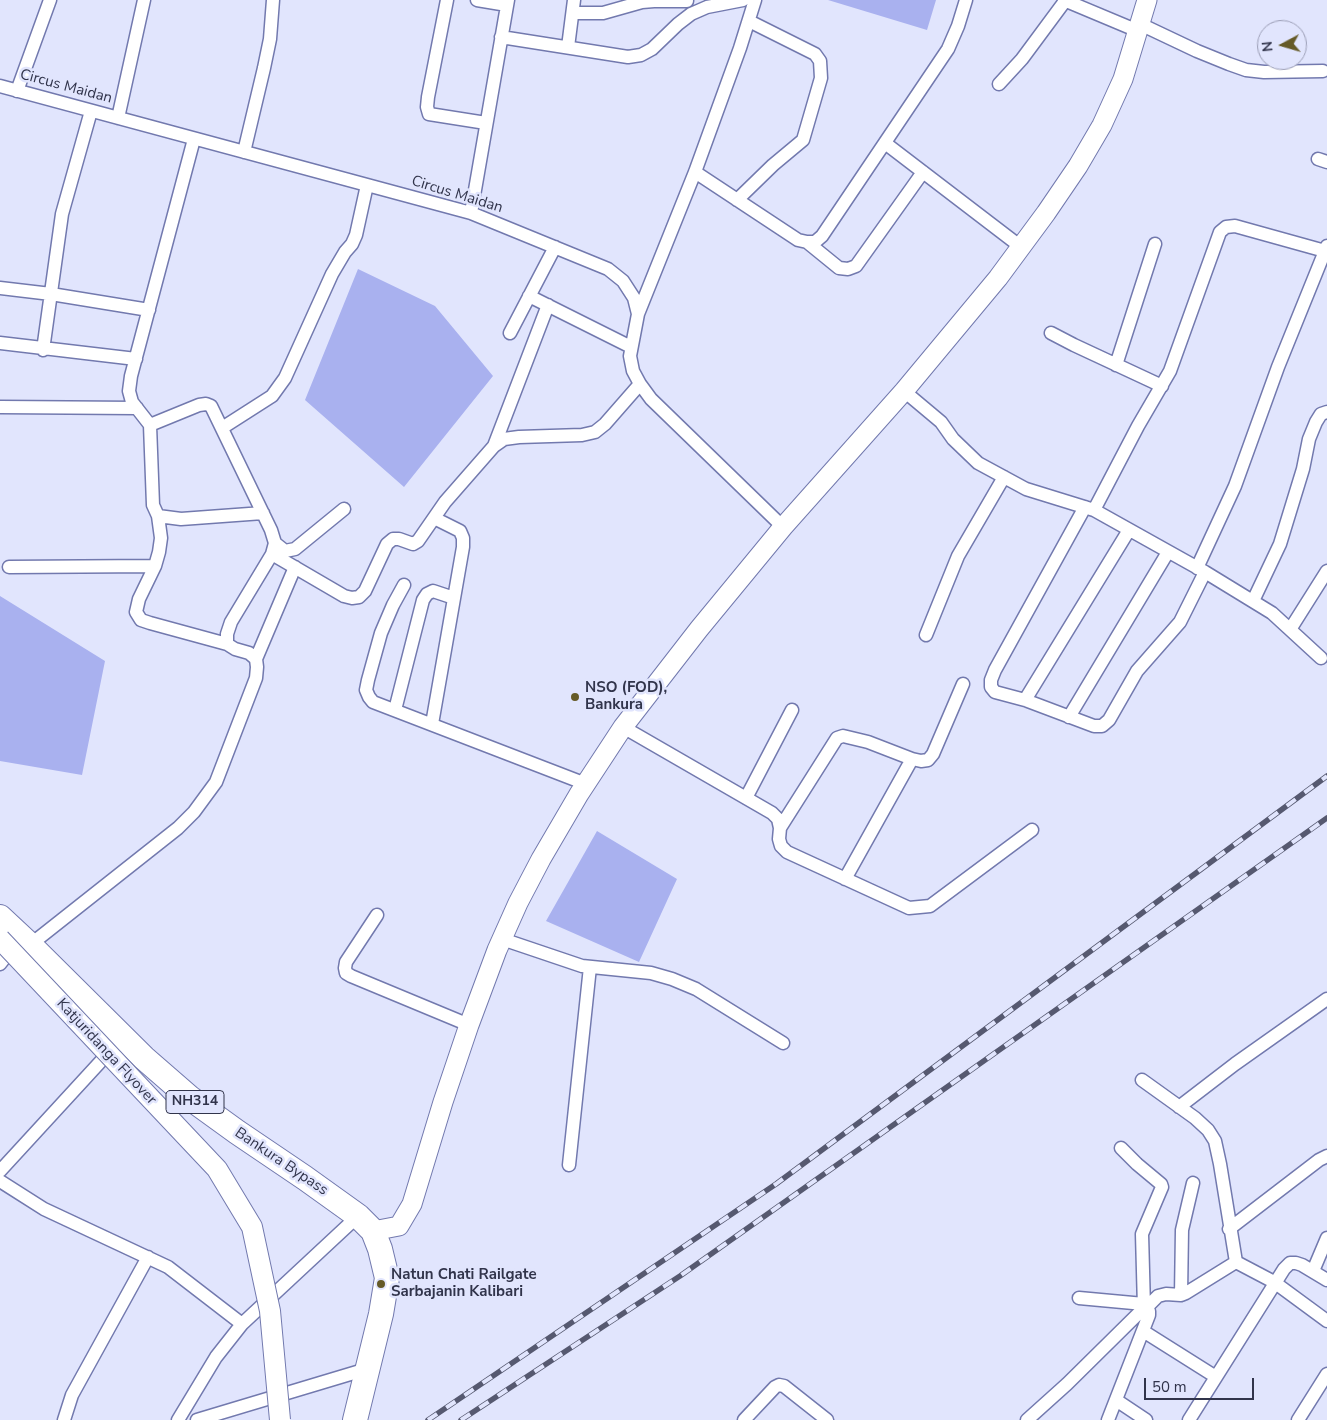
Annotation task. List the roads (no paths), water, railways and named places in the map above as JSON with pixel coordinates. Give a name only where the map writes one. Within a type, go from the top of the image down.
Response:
[{"type":"highway","name":"Bankura Bypass","points":[[0,917],[17,940],[190,1098],[236,1132],[305,1178],[365,1223]]},
{"type":"highway","points":[[355,1420],[387,1278],[380,1249],[365,1223]]},
{"type":"main road","name":"Katjuridanga Flyover","points":[[17,940],[217,1169],[252,1227],[270,1311],[280,1420]]},
{"type":"street","points":[[18,91],[50,0]]},
{"type":"street","points":[[118,118],[144,0]]},
{"type":"street","points":[[244,152],[270,39],[273,0]]},
{"type":"street","points":[[447,0],[428,97],[427,107],[429,114],[486,123]]},
{"type":"street","points":[[471,213],[508,3],[477,0]]},
{"type":"street","points":[[568,47],[574,6],[603,13],[642,2],[687,0],[685,18]]},
{"type":"street","points":[[501,37],[628,57],[641,56],[652,49],[685,18],[708,7],[743,0]]},
{"type":"street","points":[[755,0],[694,172],[638,314],[630,356],[633,371],[651,399],[783,527]]},
{"type":"street","points":[[694,172],[798,240],[815,242],[822,236],[948,49],[966,0]]},
{"type":"street","points":[[999,84],[1022,59],[1065,0],[1139,27],[1246,70],[1264,72],[1323,71]]},
{"type":"street","points":[[178,1420],[216,1357],[242,1324],[365,1223],[399,1226],[412,1204],[442,1102],[469,1024],[502,939],[541,858],[586,784],[623,727],[699,629],[783,527],[904,391],[998,278],[1021,246],[1078,166],[1102,125],[1123,79],[1147,0]]},
{"type":"street","points":[[737,200],[802,140],[821,78],[820,62],[815,54],[749,21]]},
{"type":"street","name":"Circus Maidan","points":[[0,86],[471,213],[608,269],[629,289],[634,298],[638,314]]},
{"type":"street","points":[[43,350],[54,260],[62,214],[91,111]]},
{"type":"street","points":[[194,139],[129,391],[132,402],[150,425],[153,505],[158,516],[160,538],[155,566],[139,599],[136,612],[140,620],[227,644],[249,653],[256,659]]},
{"type":"street","points":[[884,143],[1021,246]]},
{"type":"street","points":[[807,242],[839,268],[848,269],[856,266],[923,172]]},
{"type":"street","points":[[222,428],[272,396],[285,378],[332,274],[356,235],[367,185]]},
{"type":"street","points":[[1235,226],[1326,248],[1278,367],[1235,486],[1180,622],[1137,671],[1109,720],[1102,726],[1094,726],[1025,700],[995,692],[991,680],[1162,386],[1170,371],[1220,232],[1226,227],[1235,226]]},
{"type":"street","points":[[1116,365],[1155,244]]},
{"type":"street","points":[[510,333],[555,247]]},
{"type":"street","points":[[0,288],[51,294],[149,310]]},
{"type":"street","points":[[530,296],[631,347]]},
{"type":"street","points":[[494,446],[548,305]]},
{"type":"street","points":[[1051,333],[1162,386]]},
{"type":"street","points":[[0,344],[136,359]]},
{"type":"street","points":[[150,425],[206,404],[211,406],[263,513],[273,548],[295,567],[344,596],[352,598],[359,597],[365,591],[387,544],[393,539],[413,544],[418,541],[445,502],[494,446],[504,439],[582,435],[595,432],[605,424],[640,384]]},
{"type":"street","points":[[904,391],[941,422],[953,438],[978,463],[1026,489],[1090,509],[1201,570],[1272,613],[1321,658]]},
{"type":"street","points":[[0,407],[137,408]]},
{"type":"street","points":[[1253,601],[1280,544],[1303,469],[1309,439],[1320,414],[1327,412]]},
{"type":"street","points":[[926,635],[958,556],[1004,477]]},
{"type":"street","points":[[273,548],[285,551],[295,549],[344,509]]},
{"type":"street","points":[[158,516],[181,519],[263,513]]},
{"type":"street","points":[[432,724],[463,547],[463,538],[460,531],[434,518]]},
{"type":"street","points":[[1025,700],[1129,530]]},
{"type":"street","points":[[227,644],[227,634],[231,622],[273,548]]},
{"type":"street","points":[[1069,717],[1168,552]]},
{"type":"street","points":[[9,567],[155,566]]},
{"type":"street","points":[[0,964],[17,940],[178,828],[194,812],[216,782],[224,765],[256,678],[256,659],[295,567]]},
{"type":"street","points":[[1290,628],[1327,571]]},
{"type":"street","points":[[404,585],[381,633],[366,690],[373,702],[586,784]]},
{"type":"street","points":[[395,710],[423,600],[427,594],[433,591],[441,592],[454,598]]},
{"type":"street","points":[[780,828],[837,738],[844,736],[868,742],[912,759],[928,760],[963,684]]},
{"type":"street","points":[[746,798],[792,710]]},
{"type":"street","points":[[623,727],[772,813],[778,820],[781,846],[787,852],[909,908],[930,906],[1032,830]]},
{"type":"street","points":[[845,878],[912,759]]},
{"type":"street","points":[[377,915],[346,962],[346,972],[351,976],[469,1024]]},
{"type":"street","points":[[502,939],[590,967],[651,973],[672,978],[696,989],[783,1043]]},
{"type":"street","points":[[569,1165],[590,967]]},
{"type":"street","points":[[1180,1107],[1235,1064],[1327,999]]},
{"type":"street","points":[[0,1171],[123,1038]]},
{"type":"street","points":[[1142,1080],[1195,1118],[1208,1130],[1215,1141],[1236,1262]]},
{"type":"street","points":[[1120,1148],[1161,1184],[1162,1187],[1142,1234],[1145,1307]]},
{"type":"street","points":[[1229,1229],[1319,1160],[1327,1156]]},
{"type":"street","points":[[0,1182],[44,1209],[168,1267],[242,1324]]},
{"type":"street","points":[[1181,1295],[1182,1230],[1193,1183]]},
{"type":"street","points":[[1313,1271],[1327,1238]]},
{"type":"street","points":[[64,1420],[72,1395],[148,1257]]},
{"type":"street","points":[[1027,1420],[1080,1372],[1158,1296],[1166,1294],[1181,1295],[1236,1262]]},
{"type":"street","points":[[1236,1262],[1274,1282],[1327,1321]]},
{"type":"street","points":[[1188,1420],[1284,1269],[1290,1263],[1302,1264],[1327,1280]]},
{"type":"street","points":[[1079,1298],[1145,1307],[1149,1311],[1144,1332],[1108,1420]]},
{"type":"street","points":[[1144,1332],[1216,1377]]},
{"type":"street","points":[[196,1420],[367,1369]]},
{"type":"street","points":[[1298,1420],[1327,1374]]},
{"type":"street","points":[[744,1420],[779,1385],[784,1386],[827,1420]]},
{"type":"street","points":[[1116,1400],[1146,1420]]},
{"type":"water","points":[[828,0],[936,0],[927,30]]},
{"type":"water","points":[[358,269],[435,306],[493,376],[404,487],[305,400]]},
{"type":"water","points":[[0,596],[105,661],[82,775],[0,761]]},
{"type":"water","points":[[597,831],[677,879],[639,962],[546,921]]},
{"type":"railway","points":[[428,1420],[776,1184],[1327,776]]},
{"type":"railway","points":[[461,1420],[680,1276],[1327,818]]},
{"type":"place","name":"NSO (FOD), Bankura","points":[[575,697]]},
{"type":"place","name":"Natun Chati Railgate Sarbajanin Kalibari","points":[[381,1284]]}]
